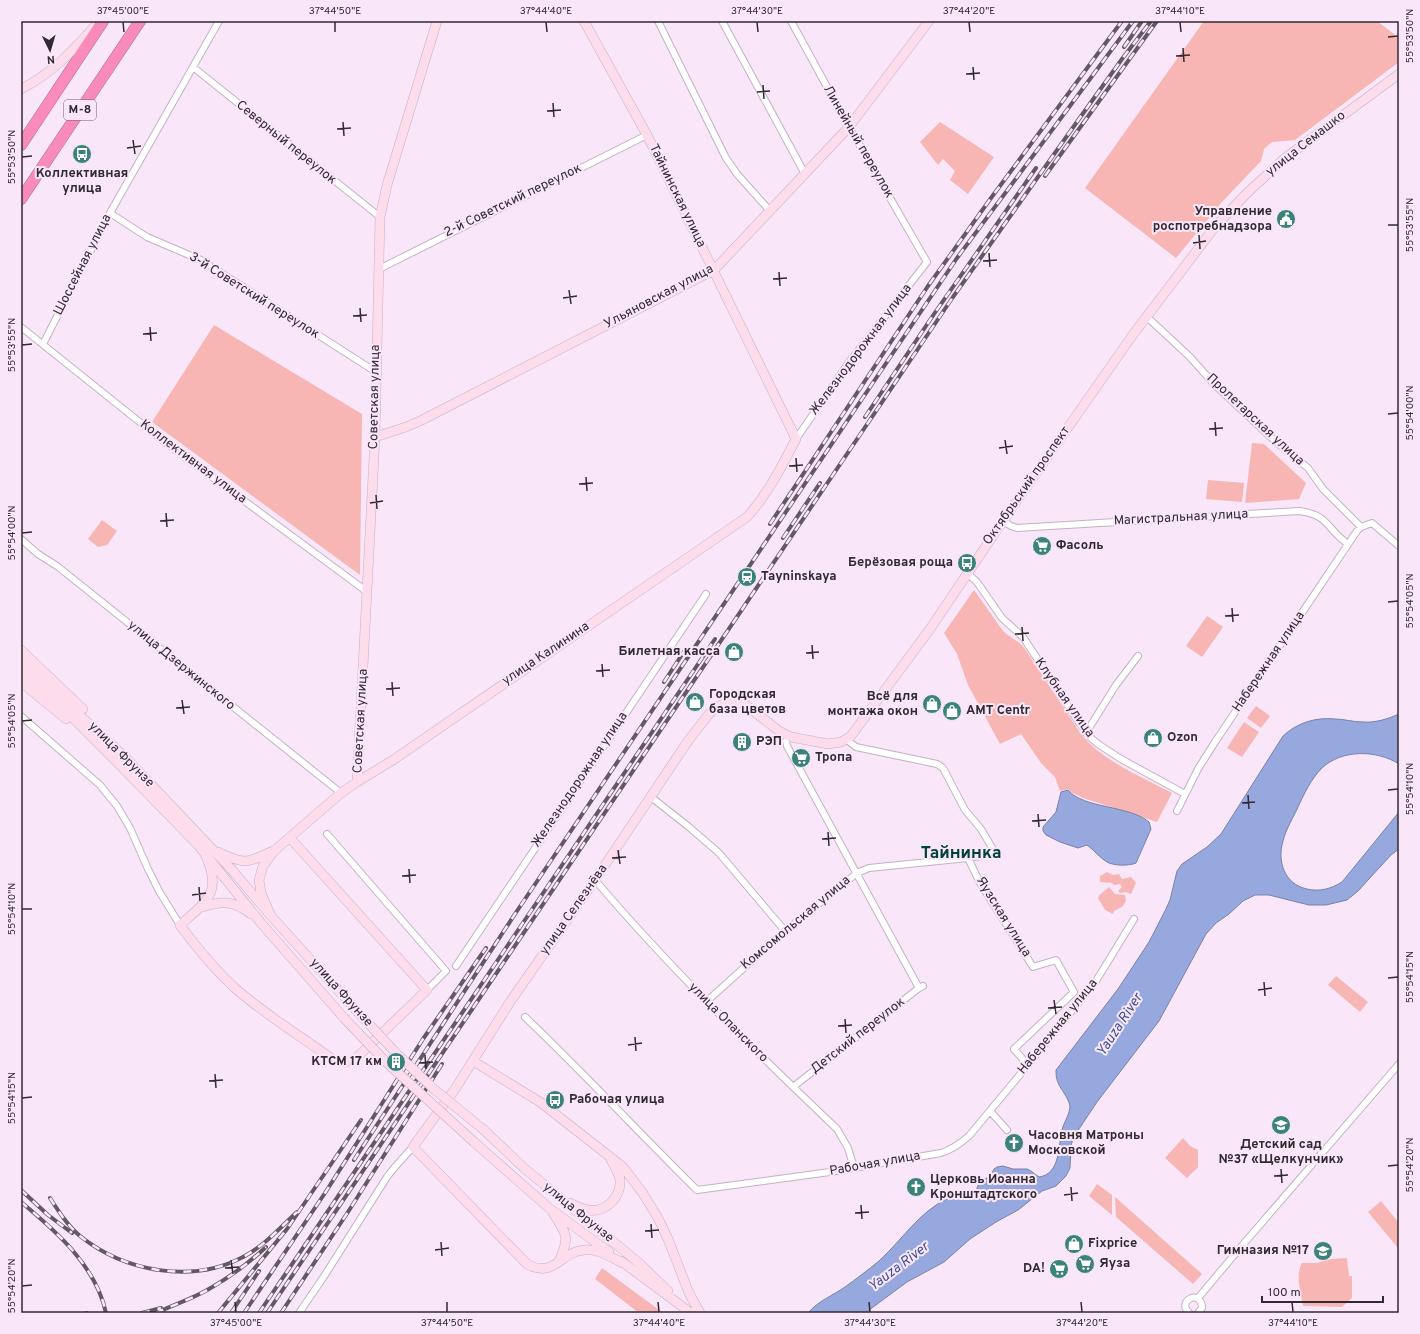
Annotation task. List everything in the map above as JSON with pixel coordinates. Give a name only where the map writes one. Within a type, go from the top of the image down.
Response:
[{"type":"highway","name":"М-8","points":[[21,145],[103,21]]},
{"type":"highway","name":"М-8","points":[[21,199],[140,21]]},
{"type":"main road","points":[[21,89],[55,67],[74,50],[99,21]]},
{"type":"main road","name":"Советская улица","points":[[357,782],[375,438],[380,217],[387,186],[437,21]]},
{"type":"main road","name":"Тайнинская улица","points":[[584,21],[647,135],[796,439]]},
{"type":"main road","name":"Ульяновская улица","points":[[375,438],[422,420],[714,270],[849,127],[929,21]]},
{"type":"main road","name":"улица Семашко","points":[[1132,336],[1214,228],[1268,173],[1285,158],[1399,74]]},
{"type":"main road","name":"Октябрьский проспект","points":[[847,740],[861,724],[930,629],[967,573],[1132,336]]},
{"type":"main road","name":"улица Калинина","points":[[274,851],[341,793],[393,760],[747,517],[763,498],[796,439]]},
{"type":"main road","points":[[21,650],[85,710],[122,760]]},
{"type":"main road","name":"улица Фрунзе","points":[[21,660],[122,760],[164,809],[233,871],[271,916],[396,1052],[435,1090],[484,1130],[559,1198],[639,1263],[681,1306]]},
{"type":"main road","name":"улица Фрунзе","points":[[21,671],[122,760]]},
{"type":"main road","points":[[21,682],[122,760]]},
{"type":"main road","name":"улица Селезнёва","points":[[413,1147],[455,1089],[510,1002],[703,721],[713,710],[724,704],[735,702],[743,703],[779,731],[789,736]]},
{"type":"main road","points":[[789,736],[828,744],[847,740]]},
{"type":"main road","points":[[274,851],[255,860],[242,862],[208,850],[213,881],[210,896],[202,907],[180,925],[215,968],[236,989],[265,1012],[337,1062],[348,1062],[354,1060],[427,990],[290,838]]},
{"type":"main road","name":"улица Фрунзе","points":[[208,850],[261,923],[344,1018],[385,1061],[549,1208],[573,1224],[691,1313]]},
{"type":"main road","points":[[271,916],[261,893],[259,880],[263,866],[274,851]]},
{"type":"main road","points":[[202,907],[217,902],[231,903],[246,910],[261,923]]},
{"type":"main road","points":[[473,1061],[540,1102],[623,1167],[642,1192],[658,1218],[668,1239],[689,1293],[700,1313]]},
{"type":"main road","points":[[413,1147],[527,1264],[537,1269],[543,1269],[554,1266],[574,1252],[585,1250],[599,1252],[625,1264]]},
{"type":"main road","points":[[559,1198],[586,1210],[598,1210],[609,1205],[616,1196],[620,1185],[618,1174],[610,1158]]},
{"type":"main road","points":[[549,1208],[562,1226],[566,1237],[565,1248],[558,1263]]},
{"type":"street","name":"Шоссейная улица","points":[[43,344],[110,212],[219,21]]},
{"type":"street","points":[[658,21],[726,158],[737,174],[770,210]]},
{"type":"street","points":[[722,21],[805,174]]},
{"type":"street","name":"Линейный переулок","points":[[791,21],[849,127],[927,262]]},
{"type":"street","name":"Северный переулок","points":[[193,68],[380,217]]},
{"type":"street","name":"2-й Советский переулок","points":[[379,269],[647,135]]},
{"type":"street","name":"3-й Советский переулок","points":[[110,212],[147,237],[201,260],[376,372]]},
{"type":"street","name":"Железнодорожная улица","points":[[796,439],[847,365],[927,262]]},
{"type":"street","name":"Пролетарская улица","points":[[1146,316],[1190,357],[1214,384],[1276,442],[1308,468],[1323,488],[1361,527]]},
{"type":"street","name":"Коллективная улица","points":[[21,327],[162,440],[368,593]]},
{"type":"street","name":"Магистральная улица","points":[[1003,521],[1017,528],[1299,511],[1312,513],[1324,519],[1336,535],[1348,544]]},
{"type":"street","points":[[1361,527],[1372,523],[1399,546]]},
{"type":"street","name":"Набережная улица","points":[[1177,811],[1198,769],[1215,742],[1348,544],[1361,527]]},
{"type":"street","name":"улица Дзержинского","points":[[21,539],[38,554],[57,566],[341,793]]},
{"type":"street","name":"Клубная улица","points":[[967,573],[977,582],[1002,618],[1023,637],[1086,733],[1098,744],[1121,759],[1185,794]]},
{"type":"street","name":"Железнодорожная улица","points":[[456,966],[706,594]]},
{"type":"street","points":[[1086,733],[1116,685],[1138,656]]},
{"type":"street","points":[[21,716],[100,785],[116,806],[169,909],[180,925]]},
{"type":"street","points":[[789,736],[786,741],[787,746],[856,873]]},
{"type":"street","name":"Яузская улица","points":[[847,740],[856,747],[941,766],[965,810],[981,829],[994,851],[986,855],[968,858],[979,880],[1033,966],[1056,960],[1074,992],[1014,1049],[1028,1066]]},
{"type":"street","points":[[651,797],[719,853],[785,930]]},
{"type":"street","points":[[328,834],[446,971],[427,990]]},
{"type":"street","name":"Комсомольская улица","points":[[706,1002],[785,930],[856,873],[869,868],[968,858]]},
{"type":"street","name":"Детский переулок","points":[[793,1087],[921,987],[856,873]]},
{"type":"street","name":"улица Опанского","points":[[595,880],[633,925],[706,1002],[837,1129],[848,1148],[854,1168]]},
{"type":"street","name":"Набережная улица","points":[[990,1111],[1096,981],[1134,919]]},
{"type":"street","name":"Рабочая улица","points":[[525,1016],[697,1190],[854,1168],[949,1150],[960,1144],[969,1136],[990,1111]]},
{"type":"street","points":[[1198,1298],[1399,1064]]},
{"type":"street","points":[[990,1111],[1007,1130]]},
{"type":"street","points":[[299,1313],[387,1177],[413,1147]]},
{"type":"street","points":[[1187,1312],[1185,1307],[1187,1300],[1191,1298],[1198,1298]]},
{"type":"street","points":[[1198,1298],[1201,1302],[1201,1312]]},
{"type":"shaded area","points":[[1204,21],[1377,21],[1399,38],[1399,62],[1295,140],[1272,142],[1264,149],[1261,161],[1222,202],[1176,258],[1085,188]]},
{"type":"shaded area","points":[[940,122],[994,157],[968,194],[950,180],[955,171],[943,159],[938,165],[920,142]]},
{"type":"shaded area","points":[[214,325],[362,414],[360,575],[152,422]]},
{"type":"shaded area","points":[[1252,443],[1264,444],[1306,483],[1299,499],[1245,503]]},
{"type":"shaded area","points":[[1208,480],[1244,483],[1242,502],[1206,499]]},
{"type":"shaded area","points":[[102,520],[117,531],[107,545],[98,547],[88,539]]},
{"type":"shaded area","points":[[974,590],[1003,631],[1008,636],[1020,643],[1025,649],[1081,734],[1090,744],[1100,753],[1123,768],[1172,793],[1157,822],[1083,798],[1068,789],[1060,791],[1055,777],[1041,763],[1021,734],[1000,744],[968,685],[957,654],[944,633]]},
{"type":"shaded area","points":[[1207,616],[1223,627],[1202,657],[1186,646]]},
{"type":"shaded area","points":[[1256,706],[1270,716],[1261,728],[1247,718]]},
{"type":"shaded area","points":[[1244,722],[1259,732],[1242,757],[1227,748]]},
{"type":"shaded area","points":[[1107,872],[1113,875],[1119,874],[1122,879],[1131,877],[1136,883],[1131,894],[1125,892],[1120,893],[1118,891],[1122,887],[1120,884],[1114,885],[1112,883],[1100,882],[1100,876]]},
{"type":"shaded area","points":[[1109,887],[1115,894],[1125,895],[1126,901],[1122,907],[1114,911],[1113,914],[1105,910],[1098,898],[1101,893]]},
{"type":"shaded area","points":[[1336,976],[1368,1002],[1360,1012],[1328,985]]},
{"type":"shaded area","points":[[1183,1138],[1190,1146],[1198,1150],[1198,1167],[1187,1178],[1165,1158]]},
{"type":"shaded area","points":[[1097,1184],[1112,1195],[1112,1215],[1089,1196]]},
{"type":"shaded area","points":[[1115,1197],[1202,1274],[1193,1284],[1116,1217]]},
{"type":"shaded area","points":[[1381,1201],[1399,1223],[1398,1248],[1368,1212]]},
{"type":"shaded area","points":[[1347,1258],[1349,1276],[1352,1276],[1352,1298],[1342,1307],[1303,1306],[1299,1278],[1302,1263],[1317,1263],[1331,1259]]},
{"type":"shaded area","points":[[602,1268],[662,1313],[639,1313],[595,1279]]},
{"type":"water","name":"Yauza River","points":[[1399,714],[1399,764],[1390,759],[1370,754],[1339,757],[1330,762],[1318,772],[1308,787],[1288,828],[1281,849],[1284,871],[1293,882],[1307,889],[1325,889],[1342,882],[1399,812],[1399,849],[1391,855],[1358,891],[1347,900],[1326,905],[1309,905],[1269,895],[1255,895],[1243,901],[1229,914],[1216,923],[1206,934],[1159,1021],[1097,1102],[1073,1138],[1070,1168],[1066,1176],[1056,1186],[1042,1191],[1018,1210],[970,1239],[944,1262],[907,1282],[865,1313],[808,1313],[816,1305],[845,1287],[879,1261],[919,1219],[937,1204],[955,1195],[974,1196],[979,1183],[991,1175],[997,1167],[1003,1166],[1013,1169],[1027,1169],[1039,1177],[1046,1175],[1051,1170],[1055,1165],[1062,1130],[1070,1106],[1057,1081],[1056,1070],[1118,989],[1149,942],[1170,900],[1177,871],[1182,864],[1207,847],[1221,834],[1283,736],[1288,731],[1300,724],[1313,720],[1342,719],[1359,722],[1372,722]]},
{"type":"water","points":[[1068,790],[1075,796],[1085,801],[1130,812],[1149,822],[1151,829],[1136,863],[1122,865],[1110,863],[1087,845],[1078,848],[1060,842],[1046,835],[1043,831],[1043,827],[1056,812],[1061,792]]},
{"type":"railway","points":[[770,524],[928,286],[1122,21]]},
{"type":"railway","points":[[354,1160],[517,911],[957,258],[1133,21]]},
{"type":"railway","points":[[1124,47],[1142,21]]},
{"type":"railway","points":[[267,1313],[953,297],[1122,59],[1151,21]]},
{"type":"railway","points":[[1045,176],[1157,21]]},
{"type":"railway","points":[[865,417],[934,314],[1036,168]]},
{"type":"railway","points":[[783,538],[820,483]]},
{"type":"railway","points":[[259,1313],[715,639]]},
{"type":"railway","points":[[664,682],[685,650]]},
{"type":"railway","points":[[244,1313],[325,1193],[423,1039],[486,948]]},
{"type":"railway","points":[[281,1313],[348,1212],[442,1064]]},
{"type":"railway","points":[[218,1313],[287,1229],[361,1120]]},
{"type":"railway","points":[[21,1190],[48,1215],[72,1233]]},
{"type":"railway","points":[[50,1198],[60,1214],[72,1228],[80,1236],[98,1248],[117,1258],[138,1266],[181,1272],[202,1270],[223,1265],[251,1253],[297,1212]]},
{"type":"railway","points":[[21,1202],[61,1237],[84,1265],[101,1296],[106,1313]]},
{"type":"railway","points":[[156,1313],[203,1293],[239,1270],[266,1247]]},
{"type":"railway","points":[[231,1313],[259,1271]]},
{"type":"railway","points":[[142,1313],[161,1308]]},
{"type":"place","name":"Коллективная улица","points":[[82,154]]},
{"type":"place","name":"Управление роспотребнадзора","points":[[1286,219]]},
{"type":"place","name":"Фасоль","points":[[1042,546]]},
{"type":"place","name":"Берёзовая роща","points":[[967,563]]},
{"type":"place","name":"Tayninskaya","points":[[747,577]]},
{"type":"place","name":"Билетная касса","points":[[734,652]]},
{"type":"place","name":"Городская база цветов","points":[[695,702]]},
{"type":"place","name":"Всё для монтажа окон","points":[[932,704]]},
{"type":"place","name":"AMT Centr","points":[[952,711]]},
{"type":"place","name":"Ozon","points":[[1153,738]]},
{"type":"place","name":"РЭП","points":[[742,742]]},
{"type":"place","name":"Тропа","points":[[801,758]]},
{"type":"place","name":"КТСМ 17 км","points":[[396,1062]]},
{"type":"place","name":"Рабочая улица","points":[[555,1100]]},
{"type":"place","name":"Детский сад №37 «Щелкунчик»","points":[[1281,1125]]},
{"type":"place","name":"Часовня Матроны Московской","points":[[1014,1143]]},
{"type":"place","name":"Церковь Иоанна Кронштадтского","points":[[916,1187]]},
{"type":"place","name":"Fixprice","points":[[1074,1244]]},
{"type":"place","name":"Гимназия №17","points":[[1323,1251]]},
{"type":"place","name":"Яуза","points":[[1085,1264]]},
{"type":"place","name":"DA!","points":[[1059,1269]]},
{"type":"district","name":"Тайнинка","points":[[961,854]]}]
